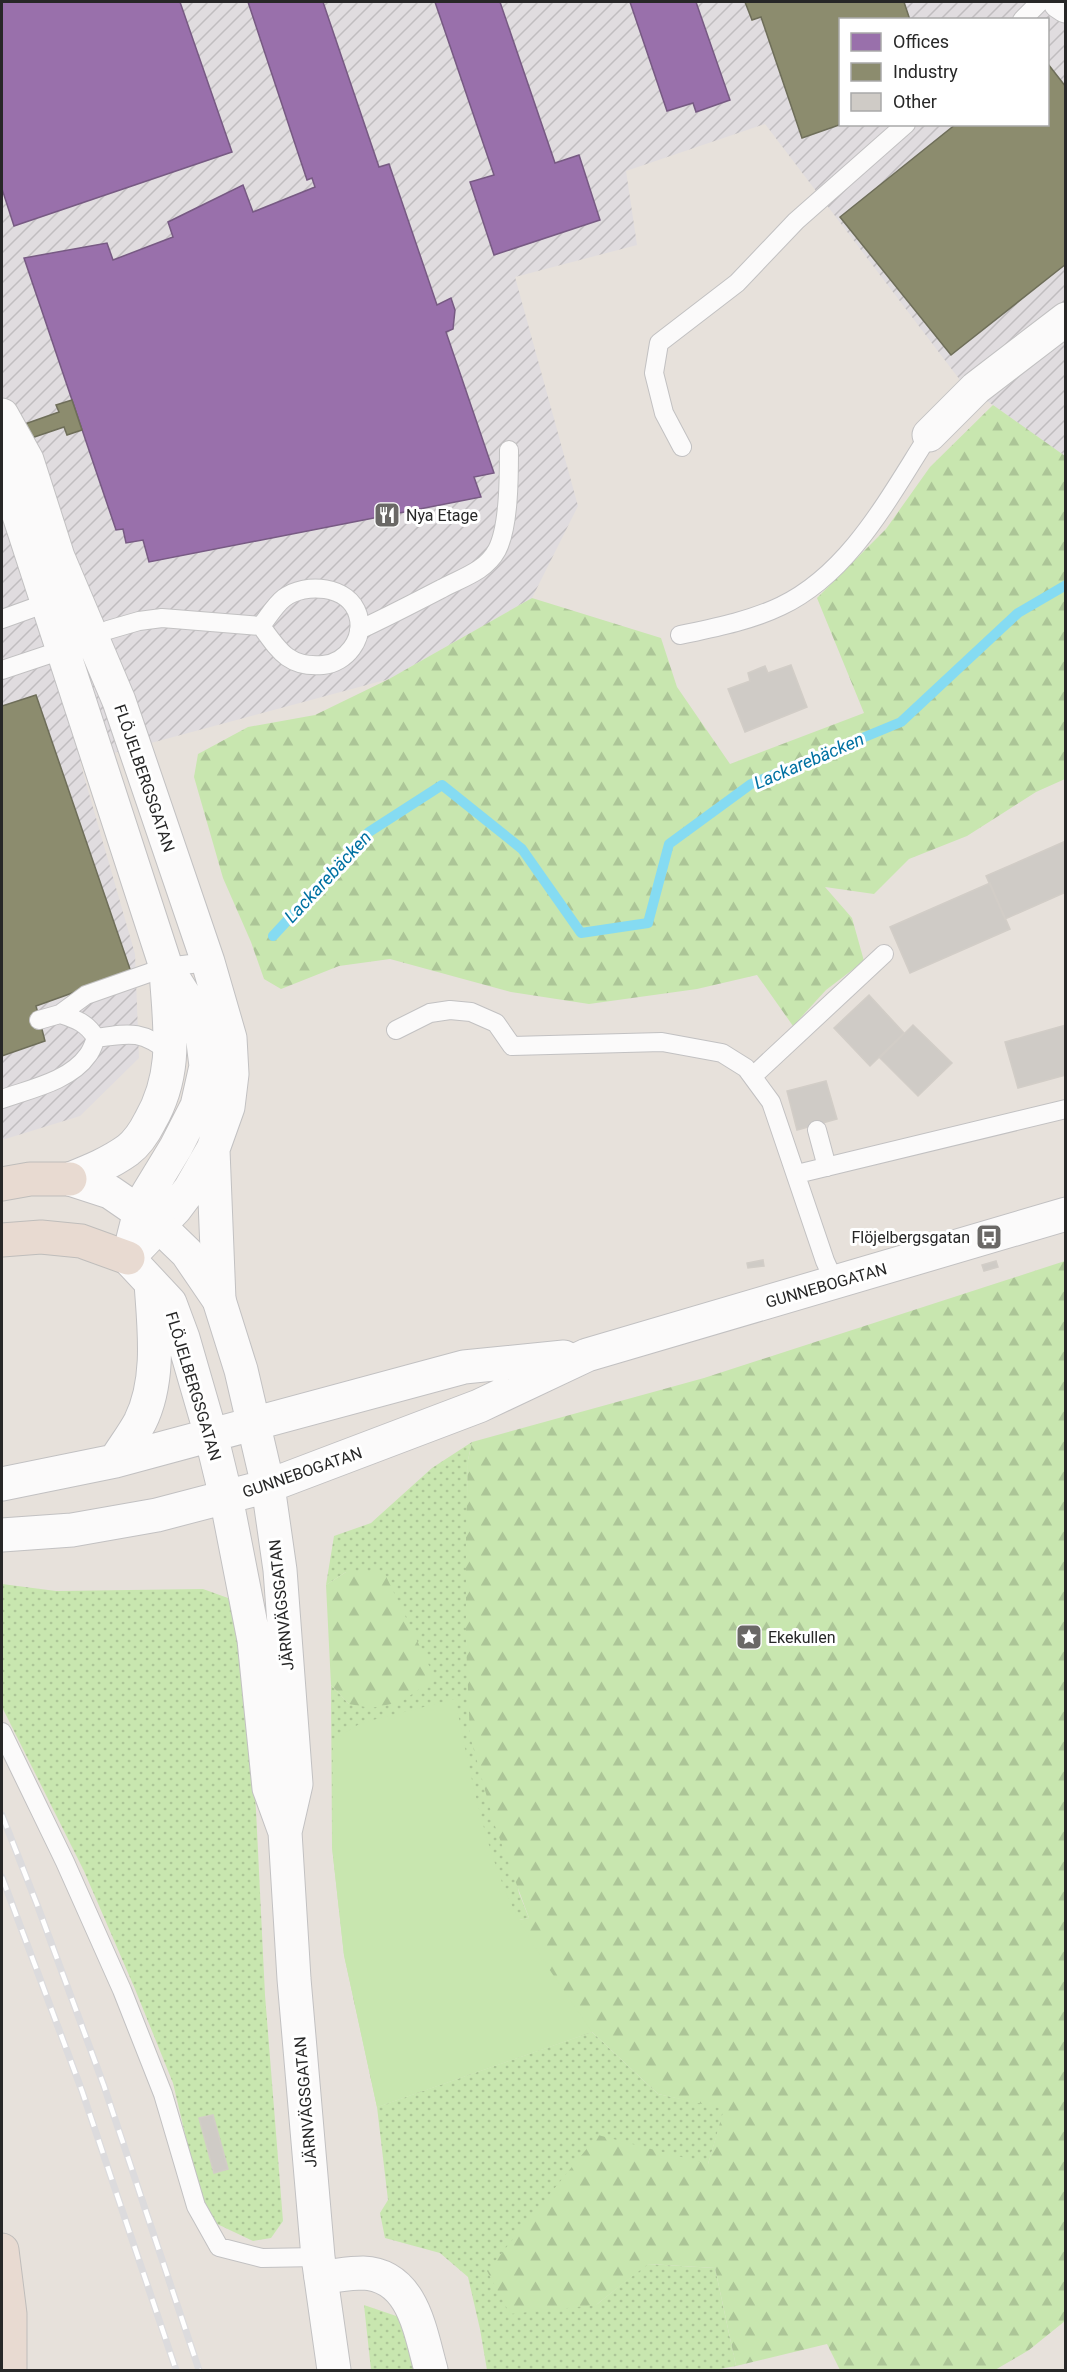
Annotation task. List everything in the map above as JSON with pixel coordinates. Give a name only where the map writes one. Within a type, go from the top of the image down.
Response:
[{"type":"highway","points":[[2,1184],[30,1179],[70,1179]]},
{"type":"highway","points":[[2,1240],[41,1237],[81,1241],[128,1258]]},
{"type":"highway","points":[[2,2250],[10,2314],[10,2370]]},
{"type":"highway","points":[[2,2364],[4,2370]]},
{"type":"street","points":[[1060,2],[1065,6]]},
{"type":"street","points":[[929,435],[976,388],[1065,319]]},
{"type":"street","name":"FLÖJELBERGSGATAN","points":[[2,416],[6,467],[14,500],[61,598],[76,644],[166,967],[170,1053],[168,1081],[159,1106],[146,1130],[130,1149],[106,1164],[70,1179]]},
{"type":"street","name":"FLÖJELBERGSGATAN","points":[[76,644],[119,701],[208,962],[230,1038],[232,1074],[228,1107],[213,1149],[190,1189],[149,1219]]},
{"type":"street","name":"FLÖJELBERGSGATAN","points":[[166,967],[193,1013],[201,1034],[206,1066],[197,1106],[176,1147],[152,1184],[149,1219],[128,1258],[170,1303],[183,1338],[226,1497]]},
{"type":"street","name":"FLÖJELBERGSGATAN","points":[[213,1149],[213,1200],[219,1300],[241,1370],[268,1486]]},
{"type":"street","name":"FLÖJELBERGSGATAN","points":[[70,1179],[110,1192],[149,1219],[187,1253],[219,1300]]},
{"type":"street","name":"GUNNEBOGATAN","points":[[2,1535],[72,1530],[136,1519],[268,1486],[479,1406],[587,1355],[1065,1214]]},
{"type":"street","name":"FLÖJELBERGSGATAN","points":[[115,1461],[141,1420],[151,1387],[154,1331],[151,1281]]},
{"type":"street","name":"GUNNEBOGATAN","points":[[2,1484],[115,1461],[464,1367],[587,1355]]},
{"type":"street","name":"JÄRNVÄGSGATAN","points":[[268,1486],[281,1581],[296,1784],[285,1832],[294,1979],[319,2267],[334,2370]]},
{"type":"street","name":"JÄRNVÄGSGATAN","points":[[226,1497],[254,1640],[269,1788],[285,1832]]},
{"type":"street","points":[[319,2267],[381,2276],[398,2287],[408,2298],[431,2370]]},
{"type":"lane","points":[[1024,18],[1040,2]]},
{"type":"lane","points":[[682,447],[664,413],[654,373],[659,343],[737,283],[796,221],[904,126]]},
{"type":"lane","points":[[680,634],[711,628],[781,606],[825,576],[867,530],[929,435]]},
{"type":"lane","points":[[359,630],[406,608],[486,564],[497,550],[503,533],[509,487],[509,450]]},
{"type":"lane","points":[[2,670],[127,624],[162,618],[261,626],[277,648],[290,660],[306,665],[338,662],[352,650],[359,630],[358,615],[348,600],[332,591],[311,586],[294,591],[281,599],[261,626]]},
{"type":"lane","points":[[2,619],[61,598]]},
{"type":"lane","points":[[753,1076],[884,954]]},
{"type":"lane","points":[[39,1020],[60,1014],[86,994],[166,967],[208,962]]},
{"type":"lane","points":[[396,1030],[430,1013],[450,1010],[471,1012],[496,1023],[512,1046],[662,1042],[722,1053],[746,1068],[771,1102],[825,1261],[835,1283]]},
{"type":"lane","points":[[60,1014],[79,1020],[90,1028],[96,1038]]},
{"type":"lane","points":[[96,1038],[122,1034],[141,1035],[153,1039],[170,1053]]},
{"type":"lane","points":[[2,1099],[60,1077],[77,1066],[89,1055],[96,1038]]},
{"type":"lane","points":[[797,1174],[1065,1109]]},
{"type":"lane","points":[[817,1130],[826,1167]]},
{"type":"lane","points":[[2,1732],[65,1862],[122,1990],[163,2094],[196,2206],[219,2247],[262,2258],[319,2267]]},
{"type":"shaded area","points":[[2,2],[1065,2],[1065,456],[963,384],[765,124],[626,171],[637,245],[515,277],[578,506],[532,598],[389,679],[80,762],[135,954],[139,1058],[80,1116],[2,1140]]},
{"type":"green space","points":[[993,405],[1065,456],[1065,779],[1036,792],[967,836],[909,859],[874,894],[825,887],[852,918],[864,961],[826,990],[793,1026],[757,975],[697,989],[589,1004],[511,992],[390,959],[339,966],[281,989],[264,979],[251,942],[223,878],[194,777],[198,754],[248,727],[315,715],[389,679],[532,598],[661,638],[677,687],[730,764],[864,713],[817,598],[886,529],[930,467]]},
{"type":"green space","points":[[1065,1261],[1065,2321],[1029,2350],[995,2370],[840,2370],[827,2344],[736,2366],[715,2268],[648,2264],[596,2305],[510,2314],[487,2271],[598,2135],[708,2164],[724,2109],[658,2094],[592,2032],[377,2107],[344,1955],[529,1918],[495,1826],[470,1736],[466,1642],[466,1536],[468,1460],[472,1442],[704,1378]]},
{"type":"green space","points":[[472,1442],[468,1460],[466,1642],[519,1893],[529,1918],[344,1955],[332,1847],[331,1685],[349,1704],[346,1572],[326,1585],[334,1536],[371,1523],[432,1468]]},
{"type":"green space","points":[[346,1572],[384,1572],[435,1678],[401,1702],[371,1708],[349,1704],[331,1685],[326,1585]]},
{"type":"green space","points":[[2,1584],[56,1591],[203,1589],[228,1598],[244,1648],[256,1810],[265,1995],[283,2221],[271,2238],[253,2241],[215,2223],[198,2189],[173,2083],[135,1989],[84,1871],[2,1707]]},
{"type":"green space","points":[[455,1699],[486,1835],[504,1887],[532,1942],[592,2032],[377,2107],[344,1955],[332,1847],[333,1740],[361,1723]]},
{"type":"green space","points":[[592,2032],[658,2094],[725,2108],[708,2164],[596,2305],[647,2264],[715,2268],[736,2366],[714,2370],[487,2370],[468,2277],[440,2253],[385,2238],[380,2213],[388,2200],[377,2107]]},
{"type":"green space","points":[[364,2305],[402,2318],[416,2370],[371,2370]]},
{"type":"building: Offices","points":[[2,2],[180,2],[232,152],[14,226],[2,189]]},
{"type":"building: Offices","points":[[248,2],[323,2],[379,167],[389,164],[437,305],[451,298],[455,310],[453,329],[446,332],[494,473],[474,477],[481,497],[149,562],[143,540],[126,543],[123,529],[116,530],[24,258],[107,243],[113,260],[173,237],[168,222],[243,185],[253,212],[315,187],[312,178],[307,180]]},
{"type":"building: Offices","points":[[435,2],[500,2],[555,163],[579,155],[600,220],[494,255],[470,182],[494,175]]},
{"type":"building: Offices","points":[[630,2],[696,2],[730,100],[696,112],[693,103],[667,111]]},
{"type":"building: Industry","points":[[745,2],[904,2],[909,18],[839,18],[839,125],[802,138],[761,17],[752,20]]},
{"type":"building: Industry","points":[[1049,65],[1066,87],[1066,264],[951,355],[840,217],[954,126],[1049,126]]},
{"type":"building: Industry","points":[[72,400],[82,430],[67,435],[64,427],[2,448],[2,432],[59,412],[56,405]]},
{"type":"building: Industry","points":[[36,695],[131,972],[36,1006],[45,1041],[2,1056],[2,706]]},
{"type":"building: Other","points":[[791,665],[807,707],[745,732],[728,689],[750,681],[748,673],[765,666],[768,673]]},
{"type":"building: Other","points":[[1066,841],[1066,892],[1005,919],[986,876]]},
{"type":"building: Other","points":[[990,883],[1010,929],[910,973],[890,927]]},
{"type":"building: Other","points":[[869,995],[904,1033],[870,1066],[834,1028]]},
{"type":"building: Other","points":[[913,1025],[952,1063],[918,1096],[880,1058]]},
{"type":"building: Other","points":[[1066,1025],[1066,1075],[1018,1088],[1005,1042]]},
{"type":"building: Other","points":[[826,1081],[837,1119],[797,1130],[787,1091]]},
{"type":"building: Other","points":[[763,1260],[764,1266],[748,1268],[747,1263]]},
{"type":"building: Other","points":[[996,1261],[998,1267],[984,1271],[982,1265]]},
{"type":"building: Other","points":[[213,2115],[228,2169],[214,2173],[199,2118]]},
{"type":"waterway","name":"Lackarebäcken","points":[[273,936],[369,832],[442,785],[522,849],[581,933],[648,923],[669,844],[751,784],[901,722],[1018,613],[1066,585]]},
{"type":"railway","points":[[2,1815],[104,2086],[199,2370]]},
{"type":"railway","points":[[2,1877],[82,2091],[176,2370]]},
{"type":"place","name":"Nya Etage","points":[[387,515]]},
{"type":"place","name":"Flöjelbergsgatan","points":[[989,1237]]},
{"type":"place","name":"Ekekullen","points":[[749,1637]]}]
